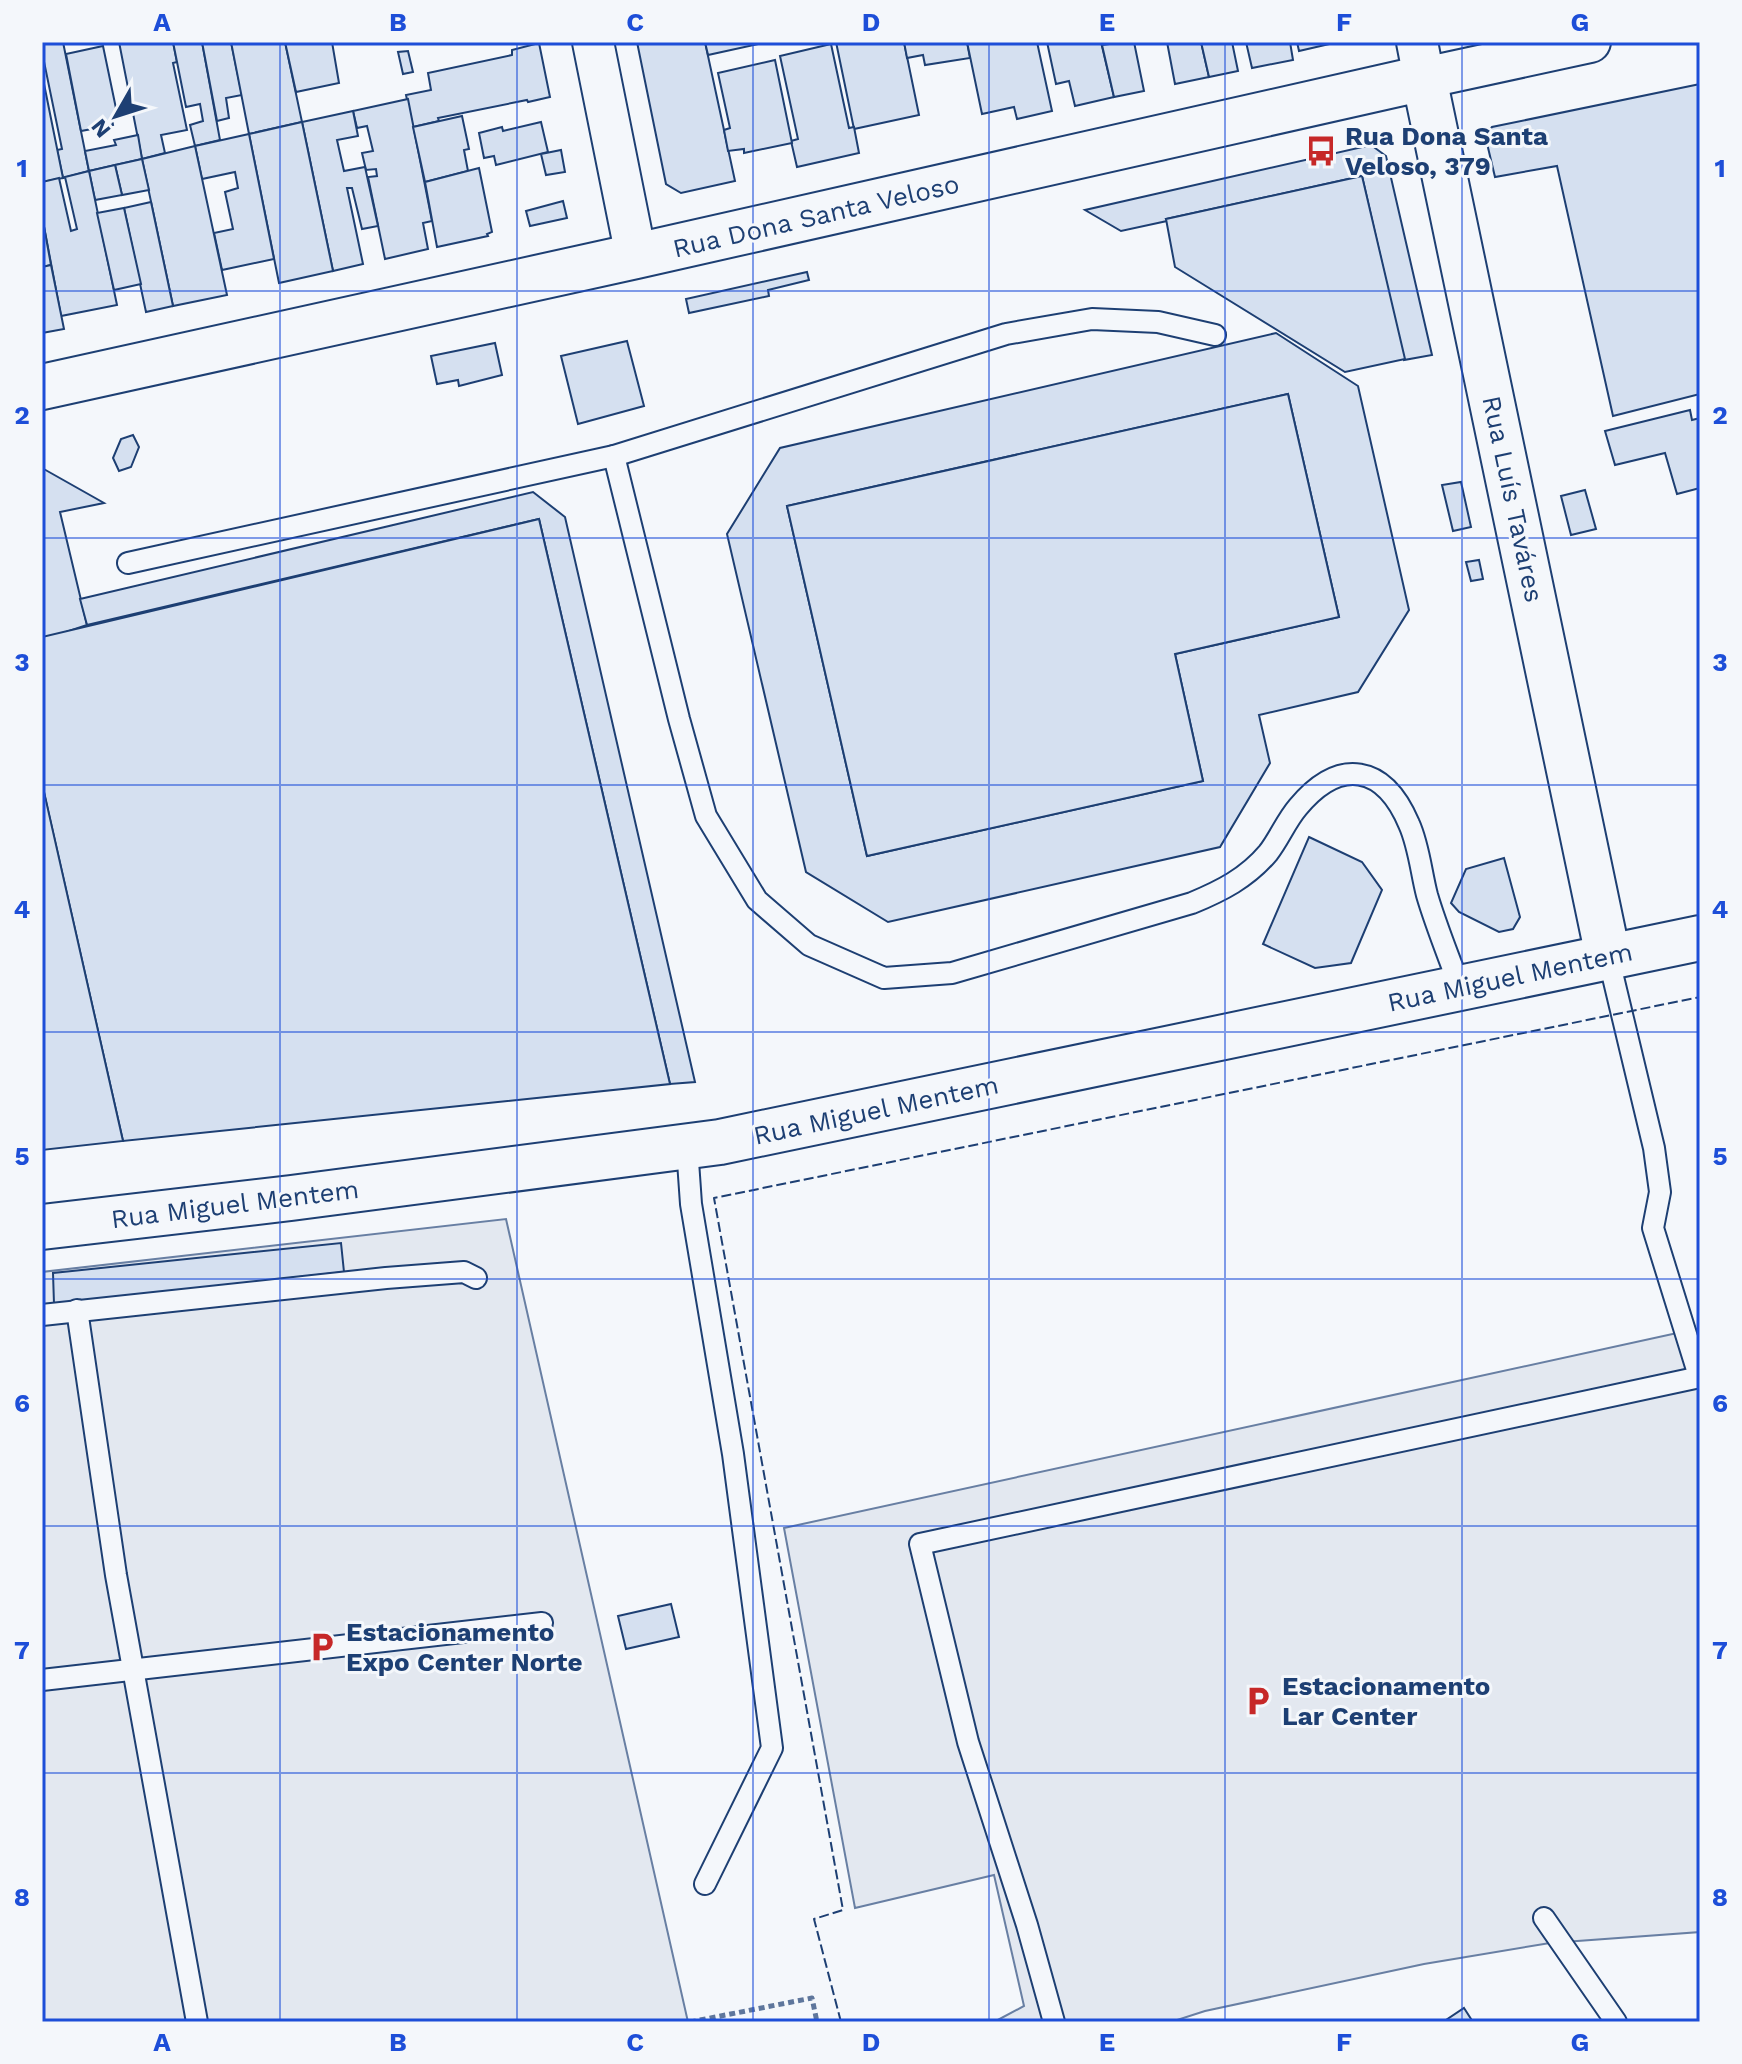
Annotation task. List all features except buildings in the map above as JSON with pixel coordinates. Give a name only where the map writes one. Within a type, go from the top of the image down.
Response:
[{"type":"street","points":[[593,42],[636,256]]},
{"type":"street","name":"Rua Dona Santa Veloso","points":[[42,387],[636,256],[1421,60],[1590,42]]},
{"type":"street","name":"Rua Luís Taváres","points":[[1421,60],[1608,956]]},
{"type":"street","name":"Rua Miguel Mentem","points":[[42,1227],[720,1142],[1700,938]]},
{"type":"lane","points":[[128,563],[614,456],[1006,334],[1092,319],[1158,322],[1215,335]]},
{"type":"lane","points":[[614,456],[706,816],[757,900],[809,945],[884,978],[952,973],[1192,903],[1224,890],[1246,874],[1267,853],[1297,809],[1316,788],[1337,776],[1358,774],[1377,781],[1398,801],[1411,827],[1428,897],[1460,988]]},
{"type":"lane","points":[[1054,2022],[1027,1925],[968,1742],[920,1544],[1700,1376],[1653,1228],[1660,1192],[1654,1148],[1608,956]]},
{"type":"lane","points":[[687,1147],[691,1204],[733,1454],[772,1748],[705,1884]]},
{"type":"lane","points":[[42,1315],[386,1278],[464,1272],[476,1278]]},
{"type":"lane","points":[[77,1310],[116,1575],[197,2022]]},
{"type":"lane","points":[[42,1680],[542,1623]]},
{"type":"lane","points":[[1544,1918],[1616,2022]]},
{"type":"path","points":[[690,2022],[812,1998],[817,2022]]},
{"type":"shaded area","name":"Estacionamento Expo Center Norte","points":[[506,1219],[688,2022],[42,2022],[42,1272]]},
{"type":"shaded area","name":"Estacionamento Lar Center","points":[[1700,1328],[1700,1932],[1550,1943],[1424,1964],[1205,2011],[1171,2022],[994,2022],[1024,2006],[994,1875],[855,1908],[784,1528]]},
{"type":"fence","points":[[841,2022],[814,1919],[843,1910],[714,1198],[1700,997]]},
{"type":"place","name":"Rua Dona Santa Veloso, 379","points":[[1321,151]]},
{"type":"place","name":"Estacionamento Expo Center Norte","points":[[322,1647]]},
{"type":"place","name":"Estacionamento Lar Center","points":[[1258,1701]]}]
